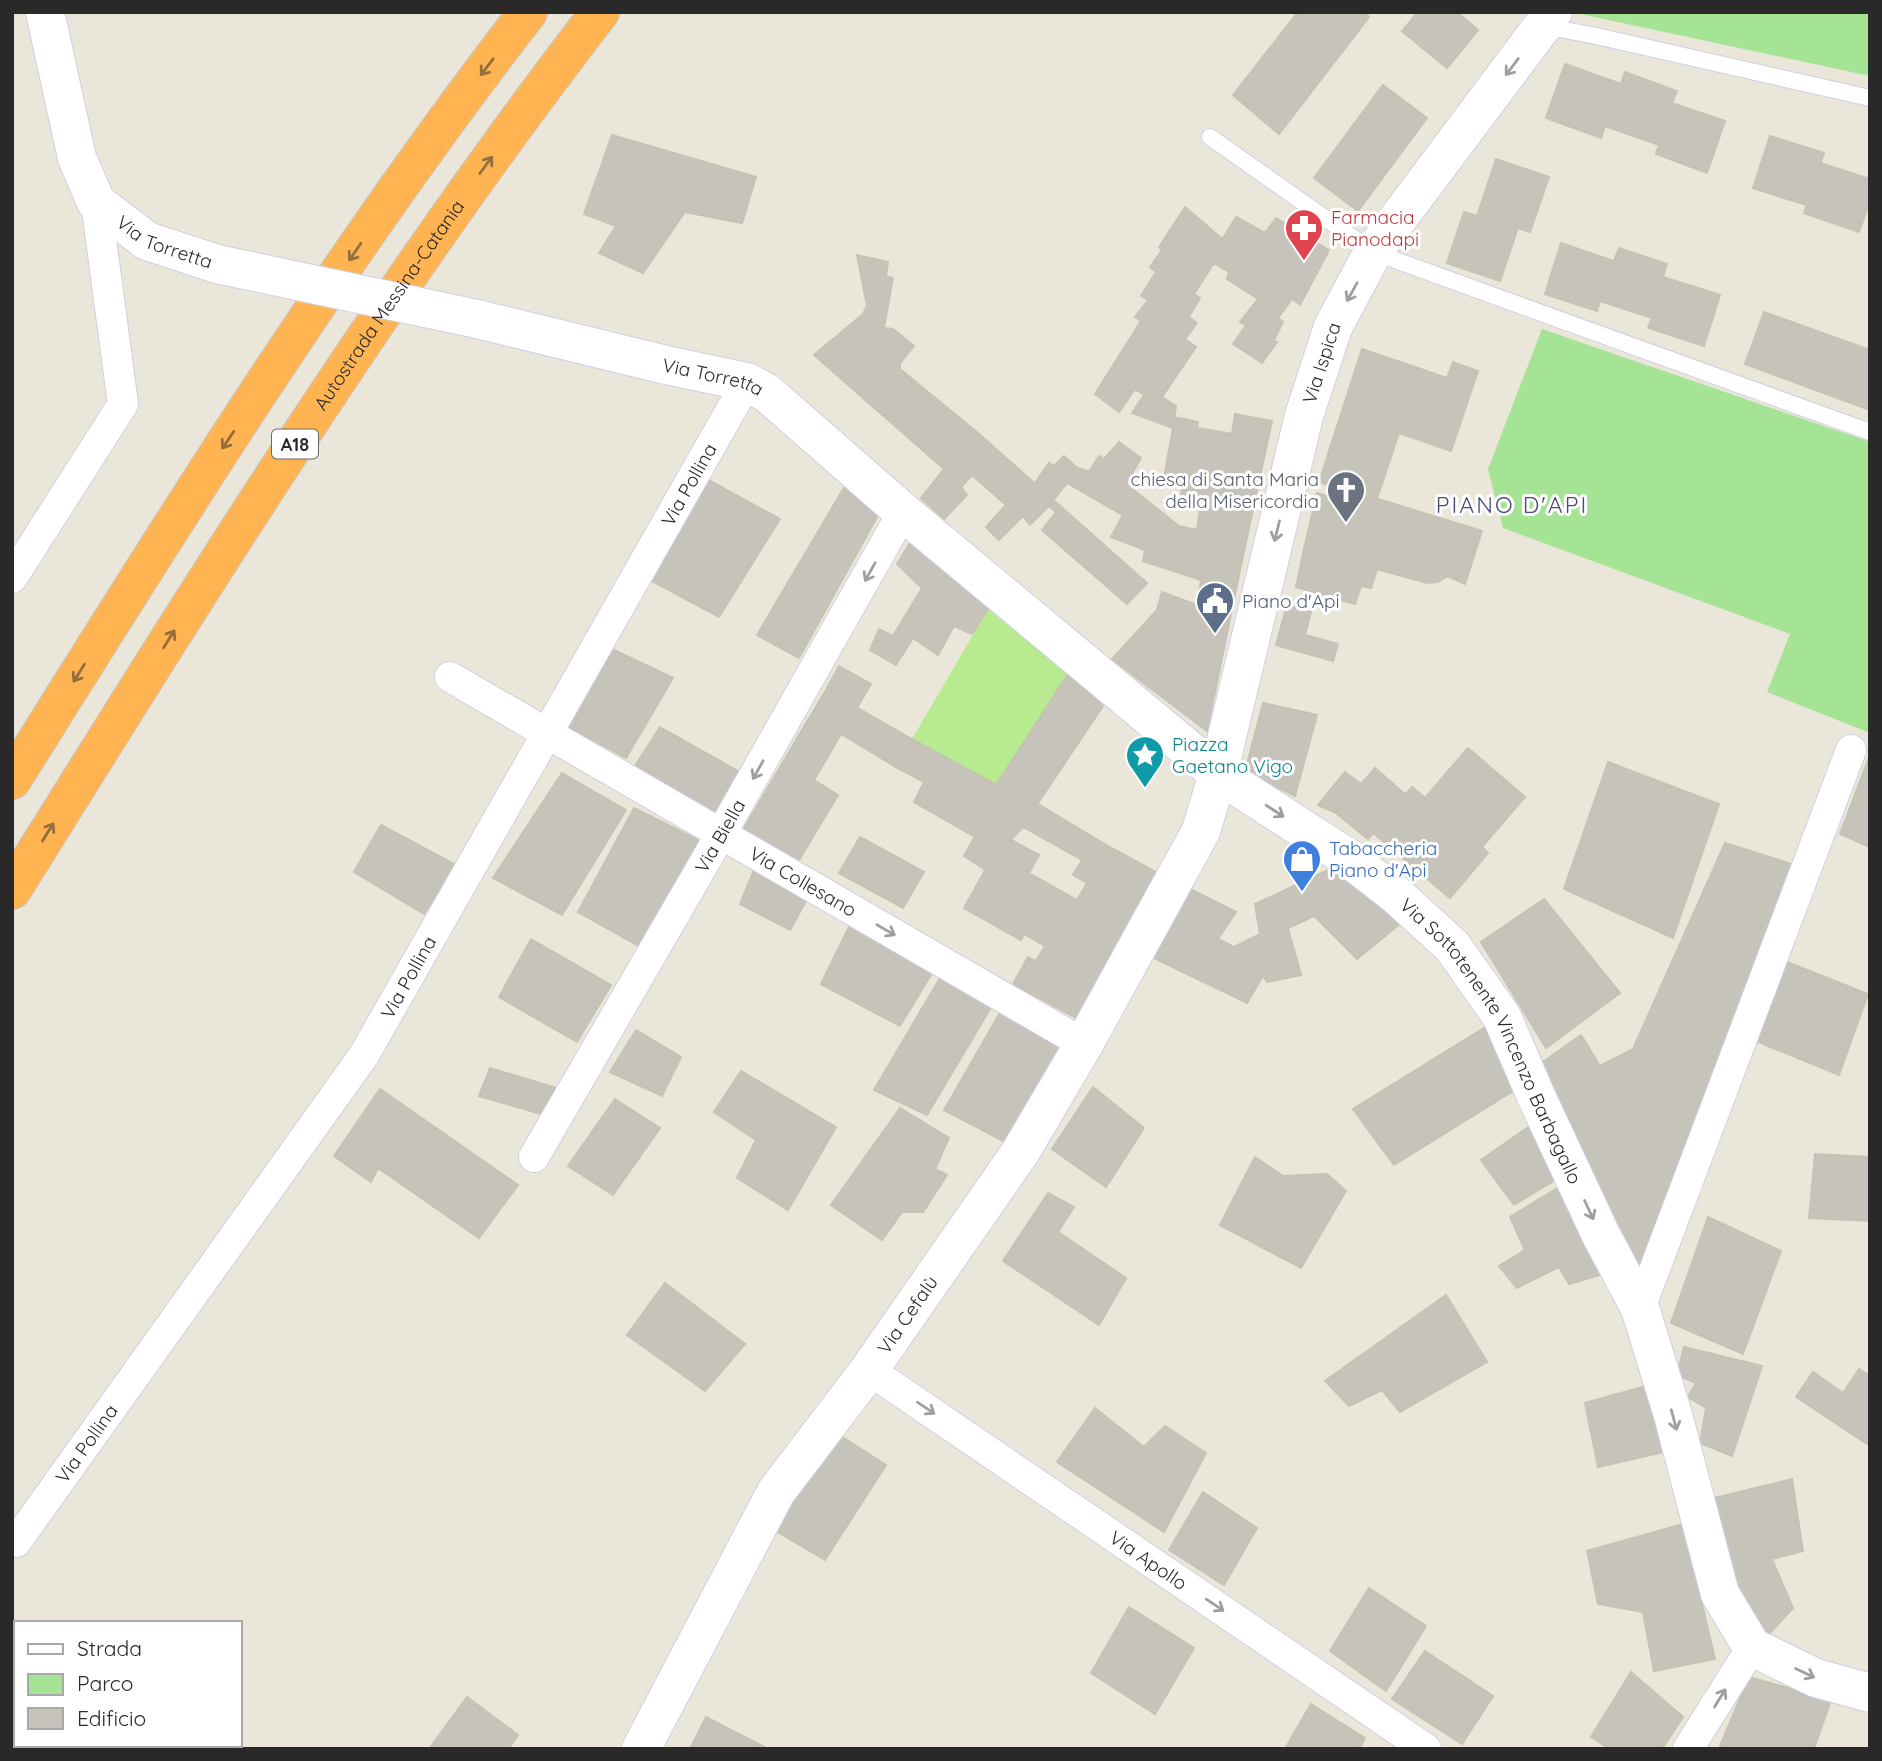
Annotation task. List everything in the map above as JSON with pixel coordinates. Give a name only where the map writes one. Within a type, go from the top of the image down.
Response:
[{"type":"highway","points":[[12,780],[193,493],[304,325],[415,164],[528,12]]},
{"type":"highway","name":"Autostrada Messina-Catania","points":[[12,890],[255,504],[354,355],[470,187],[600,12]]},
{"type":"street","name":"Via Torretta","points":[[12,578],[123,404],[96,202],[77,158],[45,12]]},
{"type":"street","name":"Via Ispica","points":[[1174,881],[1201,831],[1218,774],[1304,416],[1333,327],[1373,252],[1548,19]]},
{"type":"street","name":"Via Torretta","points":[[96,202],[148,241],[217,264],[477,319],[747,382],[766,393],[1218,774]]},
{"type":"street","name":"Via Pollina","points":[[16,1542],[364,1055],[747,382]]},
{"type":"street","name":"Via Biella","points":[[534,1157],[904,512]]},
{"type":"street","name":"Via Collesano","points":[[450,677],[1084,1044]]},
{"type":"street","points":[[1640,1308],[1851,750]]},
{"type":"street","name":"Via Sottotenente Vincenzo Barbagallo","points":[[1218,774],[1351,860],[1395,894],[1452,946],[1503,1017],[1536,1096],[1601,1235],[1640,1308],[1673,1415],[1720,1594],[1752,1647]]},
{"type":"street","name":"Via Cefalù","points":[[641,1749],[776,1492],[869,1370],[1021,1151],[1174,881]]},
{"type":"street","name":"Via Apollo","points":[[869,1370],[1426,1749]]},
{"type":"street","points":[[1688,1749],[1752,1647],[1816,1678],[1870,1693]]},
{"type":"lane","points":[[1548,19],[1596,36],[1870,98]]},
{"type":"lane","points":[[1210,137],[1373,252],[1870,432]]},
{"type":"green space","points":[[1571,12],[1870,12],[1870,76]]},
{"type":"green space","points":[[1542,329],[1870,442],[1870,733],[1767,692],[1790,634],[1503,528],[1488,469]]},
{"type":"green space","points":[[988,609],[1068,674],[996,785],[912,739]]},
{"type":"building","points":[[1298,12],[1365,12],[1369,17],[1279,134],[1233,95]]},
{"type":"building","points":[[1418,12],[1457,12],[1478,30],[1447,68],[1402,31]]},
{"type":"building","points":[[1565,64],[1621,84],[1625,72],[1677,91],[1672,103],[1725,121],[1707,173],[1656,154],[1659,145],[1605,126],[1601,138],[1546,118]]},
{"type":"building","points":[[1383,85],[1427,118],[1358,211],[1314,178]]},
{"type":"building","points":[[612,135],[756,177],[742,223],[685,212],[643,273],[599,253],[616,226],[584,214]]},
{"type":"building","points":[[1770,136],[1824,153],[1806,205],[1753,188]]},
{"type":"building","points":[[1496,159],[1549,177],[1530,232],[1518,228],[1500,281],[1447,263],[1464,212],[1477,216]]},
{"type":"building","points":[[1820,163],[1870,179],[1870,201],[1859,232],[1804,213]]},
{"type":"building","points":[[1185,207],[1292,299],[1278,318],[1283,322],[1273,342],[1277,342],[1262,363],[1233,344],[1246,325],[1240,322],[1258,299],[1227,279],[1229,272],[1214,263],[1194,294],[1200,298],[1189,317],[1197,323],[1185,339],[1196,347],[1162,397],[1176,406],[1173,428],[1132,413],[1144,395],[1135,389],[1119,412],[1095,394],[1141,321],[1135,317],[1148,300],[1141,296],[1156,272],[1150,267],[1162,250],[1159,247]]},
{"type":"building","points":[[1236,217],[1265,233],[1276,218],[1329,250],[1300,305],[1222,240]]},
{"type":"building","points":[[1561,243],[1614,261],[1619,248],[1667,264],[1663,277],[1720,295],[1704,346],[1648,328],[1652,318],[1600,301],[1597,311],[1545,294]]},
{"type":"building","points":[[857,255],[888,262],[886,276],[893,278],[884,328],[893,329],[914,346],[900,363],[900,369],[978,433],[1147,583],[1127,604],[1042,530],[1056,512],[1049,506],[1030,525],[1023,516],[999,540],[986,527],[1006,505],[972,475],[961,487],[967,495],[944,519],[921,498],[944,469],[814,355],[863,314],[867,306]]},
{"type":"building","points":[[1764,312],[1870,350],[1870,410],[1745,364]]},
{"type":"building","points":[[1362,349],[1447,378],[1453,362],[1478,371],[1451,451],[1399,433],[1377,499],[1319,482]]},
{"type":"building","points":[[1235,414],[1272,421],[1241,565],[1189,553],[1067,483],[1054,499],[1035,483],[1049,463],[1054,466],[1064,456],[1076,467],[1089,472],[1099,456],[1104,459],[1119,442],[1141,458],[1126,484],[1179,526],[1197,530],[1200,507],[1180,502],[1182,487],[1163,483],[1175,417],[1198,422],[1197,428],[1232,434]]},
{"type":"building","points":[[703,477],[780,519],[719,617],[650,580]]},
{"type":"building","points":[[845,486],[877,517],[799,658],[757,635]]},
{"type":"building","points":[[1349,490],[1482,531],[1465,584],[1447,576],[1452,566],[1452,555],[1447,546],[1438,540],[1328,509],[1330,497],[1345,501]]},
{"type":"building","name":"chiesa di Santa Maria della Misericordia","points":[[1317,493],[1330,497],[1328,509],[1438,540],[1447,546],[1452,555],[1452,566],[1447,576],[1438,582],[1427,583],[1304,549]]},
{"type":"building","points":[[1123,515],[1189,553],[1241,565],[1207,731],[1112,659],[1157,610],[1162,592],[1197,605],[1201,580],[1143,561],[1145,550],[1111,537]]},
{"type":"building","points":[[910,543],[951,578],[896,665],[870,650],[879,629],[893,636],[922,588],[897,564]]},
{"type":"building","points":[[1304,549],[1377,570],[1371,588],[1361,586],[1355,604],[1296,587]]},
{"type":"building","points":[[951,578],[988,609],[972,634],[954,626],[938,655],[913,638]]},
{"type":"building","points":[[1287,605],[1311,612],[1305,635],[1338,644],[1333,661],[1276,645]]},
{"type":"building","points":[[612,649],[673,678],[626,758],[567,726]]},
{"type":"building","points":[[839,666],[871,684],[857,708],[826,690]]},
{"type":"building","points":[[1068,674],[1103,706],[1034,809],[996,785]]},
{"type":"building","points":[[826,690],[912,739],[896,767],[841,734],[830,753],[799,735]]},
{"type":"building","points":[[1263,703],[1317,715],[1295,796],[1245,772]]},
{"type":"building","points":[[660,727],[743,774],[715,818],[635,766]]},
{"type":"building","points":[[799,735],[830,753],[814,780],[838,795],[798,862],[743,830]]},
{"type":"building","points":[[912,739],[1002,788],[975,837],[914,802],[924,782],[896,767]]},
{"type":"building","points":[[1468,748],[1525,797],[1482,847],[1488,853],[1450,898],[1373,833],[1412,787],[1425,798]]},
{"type":"building","points":[[1870,755],[1870,847],[1840,834]]},
{"type":"building","points":[[1608,762],[1719,804],[1673,938],[1564,889]]},
{"type":"building","points":[[1375,768],[1405,794],[1368,839],[1336,813]]},
{"type":"building","points":[[1345,772],[1361,784],[1336,813],[1318,805]]},
{"type":"building","points":[[562,773],[626,810],[562,915],[493,878]]},
{"type":"building","points":[[1002,788],[1034,809],[1038,804],[1108,846],[1087,883],[1073,875],[1082,860],[1023,827],[1011,840],[1004,836],[986,870],[964,856]]},
{"type":"building","points":[[634,808],[708,845],[646,950],[578,912]]},
{"type":"building","points":[[381,825],[456,865],[424,914],[354,872]]},
{"type":"building","points":[[1004,836],[1039,855],[1029,873],[1077,900],[1087,883],[1139,911],[1078,1019],[1013,984],[1028,957],[1036,961],[1045,946],[1024,934],[1021,940],[964,908]]},
{"type":"building","points":[[860,837],[924,872],[903,908],[839,873]]},
{"type":"building","points":[[1725,843],[1798,866],[1641,1278],[1540,1064],[1581,1035],[1600,1066],[1633,1049]]},
{"type":"building","points":[[1108,846],[1159,874],[1139,911],[1087,883]]},
{"type":"building","points":[[1337,866],[1400,924],[1357,959],[1314,916],[1288,928],[1301,975],[1267,982],[1263,976],[1255,904]]},
{"type":"building","points":[[754,870],[806,901],[790,930],[740,904]]},
{"type":"building","points":[[1190,889],[1236,912],[1218,939],[1234,947],[1260,934],[1263,976],[1165,935]]},
{"type":"building","points":[[1544,899],[1620,993],[1546,1048],[1481,942]]},
{"type":"building","points":[[850,925],[932,973],[900,1026],[821,984]]},
{"type":"building","points":[[1165,935],[1263,976],[1247,1003],[1154,958]]},
{"type":"building","points":[[531,939],[611,985],[577,1042],[499,997]]},
{"type":"building","points":[[1787,962],[1868,994],[1839,1075],[1756,1041]]},
{"type":"building","points":[[940,978],[993,1004],[927,1115],[874,1090]]},
{"type":"building","points":[[1001,1011],[1069,1051],[1009,1144],[944,1110]]},
{"type":"building","points":[[1484,1028],[1518,1088],[1394,1165],[1353,1109]]},
{"type":"building","points":[[636,1030],[681,1057],[662,1096],[610,1072]]},
{"type":"building","points":[[490,1068],[560,1089],[545,1115],[479,1096]]},
{"type":"building","points":[[741,1071],[836,1127],[788,1210],[737,1178],[756,1140],[714,1112]]},
{"type":"building","points":[[1093,1087],[1144,1128],[1106,1187],[1052,1149]]},
{"type":"building","points":[[380,1089],[518,1185],[479,1238],[378,1168],[371,1182],[334,1156]]},
{"type":"building","points":[[615,1099],[660,1128],[613,1195],[568,1166]]},
{"type":"building","points":[[900,1108],[949,1138],[935,1169],[947,1175],[923,1212],[902,1212],[882,1240],[831,1205]]},
{"type":"building","points":[[1530,1126],[1560,1177],[1514,1205],[1481,1160]]},
{"type":"building","points":[[1815,1154],[1870,1157],[1870,1221],[1809,1218]]},
{"type":"building","points":[[1255,1157],[1283,1176],[1327,1174],[1346,1191],[1301,1268],[1220,1225]]},
{"type":"building","points":[[1561,1186],[1607,1273],[1569,1284],[1559,1267],[1517,1288],[1499,1266],[1525,1250],[1510,1217]]},
{"type":"building","points":[[1048,1193],[1074,1207],[1058,1232],[1126,1278],[1099,1325],[1003,1261]]},
{"type":"building","points":[[1708,1217],[1781,1251],[1743,1354],[1671,1323]]},
{"type":"building","points":[[665,1283],[745,1344],[705,1391],[627,1335]]},
{"type":"building","points":[[1446,1295],[1487,1362],[1400,1412],[1382,1390],[1349,1406],[1325,1381]]},
{"type":"building","points":[[1684,1347],[1762,1366],[1732,1456],[1700,1443],[1706,1408],[1688,1397],[1696,1383],[1677,1375]]},
{"type":"building","points":[[1859,1369],[1870,1376],[1870,1446],[1796,1397],[1813,1372],[1843,1393]]},
{"type":"building","points":[[1646,1386],[1664,1452],[1598,1467],[1585,1403]]},
{"type":"building","points":[[1095,1408],[1144,1447],[1165,1426],[1206,1453],[1164,1532],[1057,1462]]},
{"type":"building","points":[[836,1433],[886,1465],[825,1560],[776,1531]]},
{"type":"building","points":[[1792,1479],[1803,1551],[1772,1559],[1793,1608],[1769,1634],[1736,1590],[1714,1498]]},
{"type":"building","points":[[1203,1492],[1257,1528],[1224,1585],[1169,1550]]},
{"type":"building","points":[[1683,1524],[1715,1659],[1654,1671],[1643,1612],[1598,1604],[1587,1551]]},
{"type":"building","points":[[1369,1588],[1426,1626],[1386,1691],[1330,1651]]},
{"type":"building","points":[[1129,1607],[1194,1648],[1155,1714],[1091,1673]]},
{"type":"building","points":[[1425,1651],[1493,1696],[1462,1744],[1392,1699]]},
{"type":"building","points":[[1631,1672],[1683,1717],[1662,1749],[1610,1749],[1591,1737]]},
{"type":"building","points":[[1749,1677],[1831,1700],[1814,1749],[1728,1749],[1720,1746]]},
{"type":"building","points":[[467,1697],[518,1735],[508,1749],[429,1749]]},
{"type":"building","points":[[1311,1704],[1365,1738],[1359,1749],[1285,1749]]},
{"type":"building","points":[[706,1717],[768,1749],[690,1749]]},
{"type":"place","name":"Farmacia Pianodapi","points":[[1304,262]]},
{"type":"place","name":"chiesa di Santa Maria della Misericordia","points":[[1346,524]]},
{"type":"place","name":"Piano d'Api","points":[[1215,635]]},
{"type":"place","name":"Piazza Gaetano Vigo","points":[[1145,789]]},
{"type":"place","name":"Tabaccheria Piano d'Api","points":[[1302,893]]},
{"type":"district","name":"PIANO D'API","points":[[1512,504]]}]
